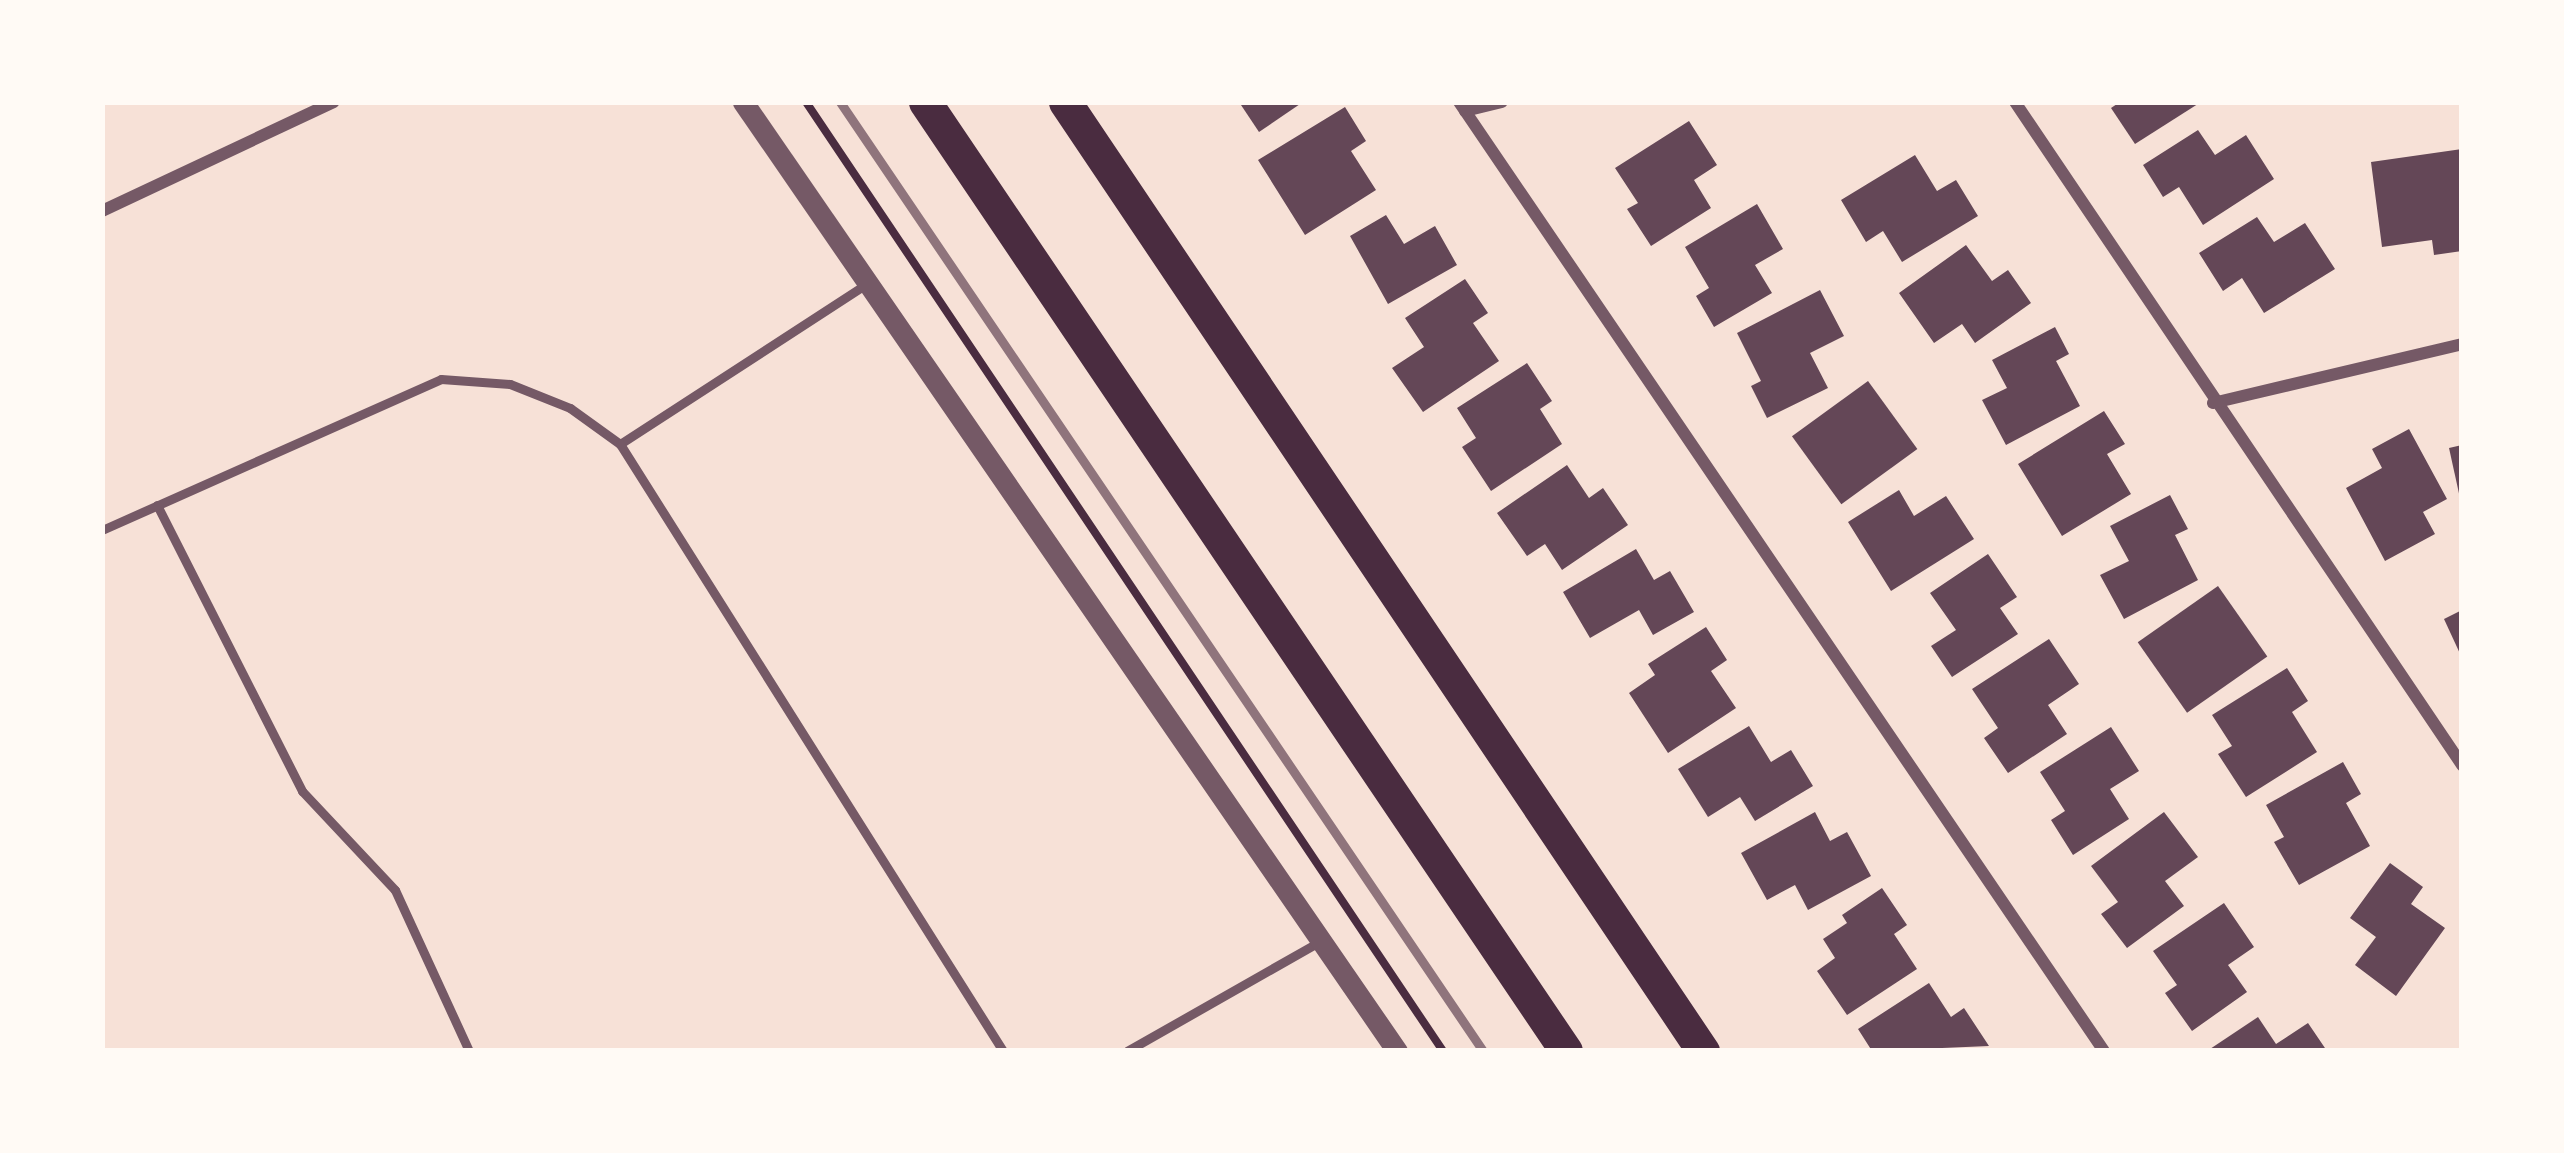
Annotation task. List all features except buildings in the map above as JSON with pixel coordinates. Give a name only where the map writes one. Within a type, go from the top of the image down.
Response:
[{"type":"highway","points":[[925,102],[1566,1051]]},
{"type":"highway","points":[[1065,102],[1703,1051]]},
{"type":"street","points":[[102,211],[334,102]]},
{"type":"street","points":[[743,102],[1397,1051]]},
{"type":"street","points":[[1502,102],[1462,106],[2104,1051]]},
{"type":"street","points":[[2015,102],[2213,403],[2462,765]]},
{"type":"street","points":[[2213,403],[2462,344]]},
{"type":"lane","points":[[620,444],[868,283]]},
{"type":"lane","points":[[102,530],[441,379],[510,384],[570,408],[620,444],[1003,1051]]},
{"type":"lane","points":[[157,505],[302,791],[395,890],[469,1051]]},
{"type":"lane","points":[[1127,1051],[1321,941]]},
{"type":"path","points":[[806,102],[1443,1051]]},
{"type":"railway","points":[[840,102],[1483,1051]]}]
